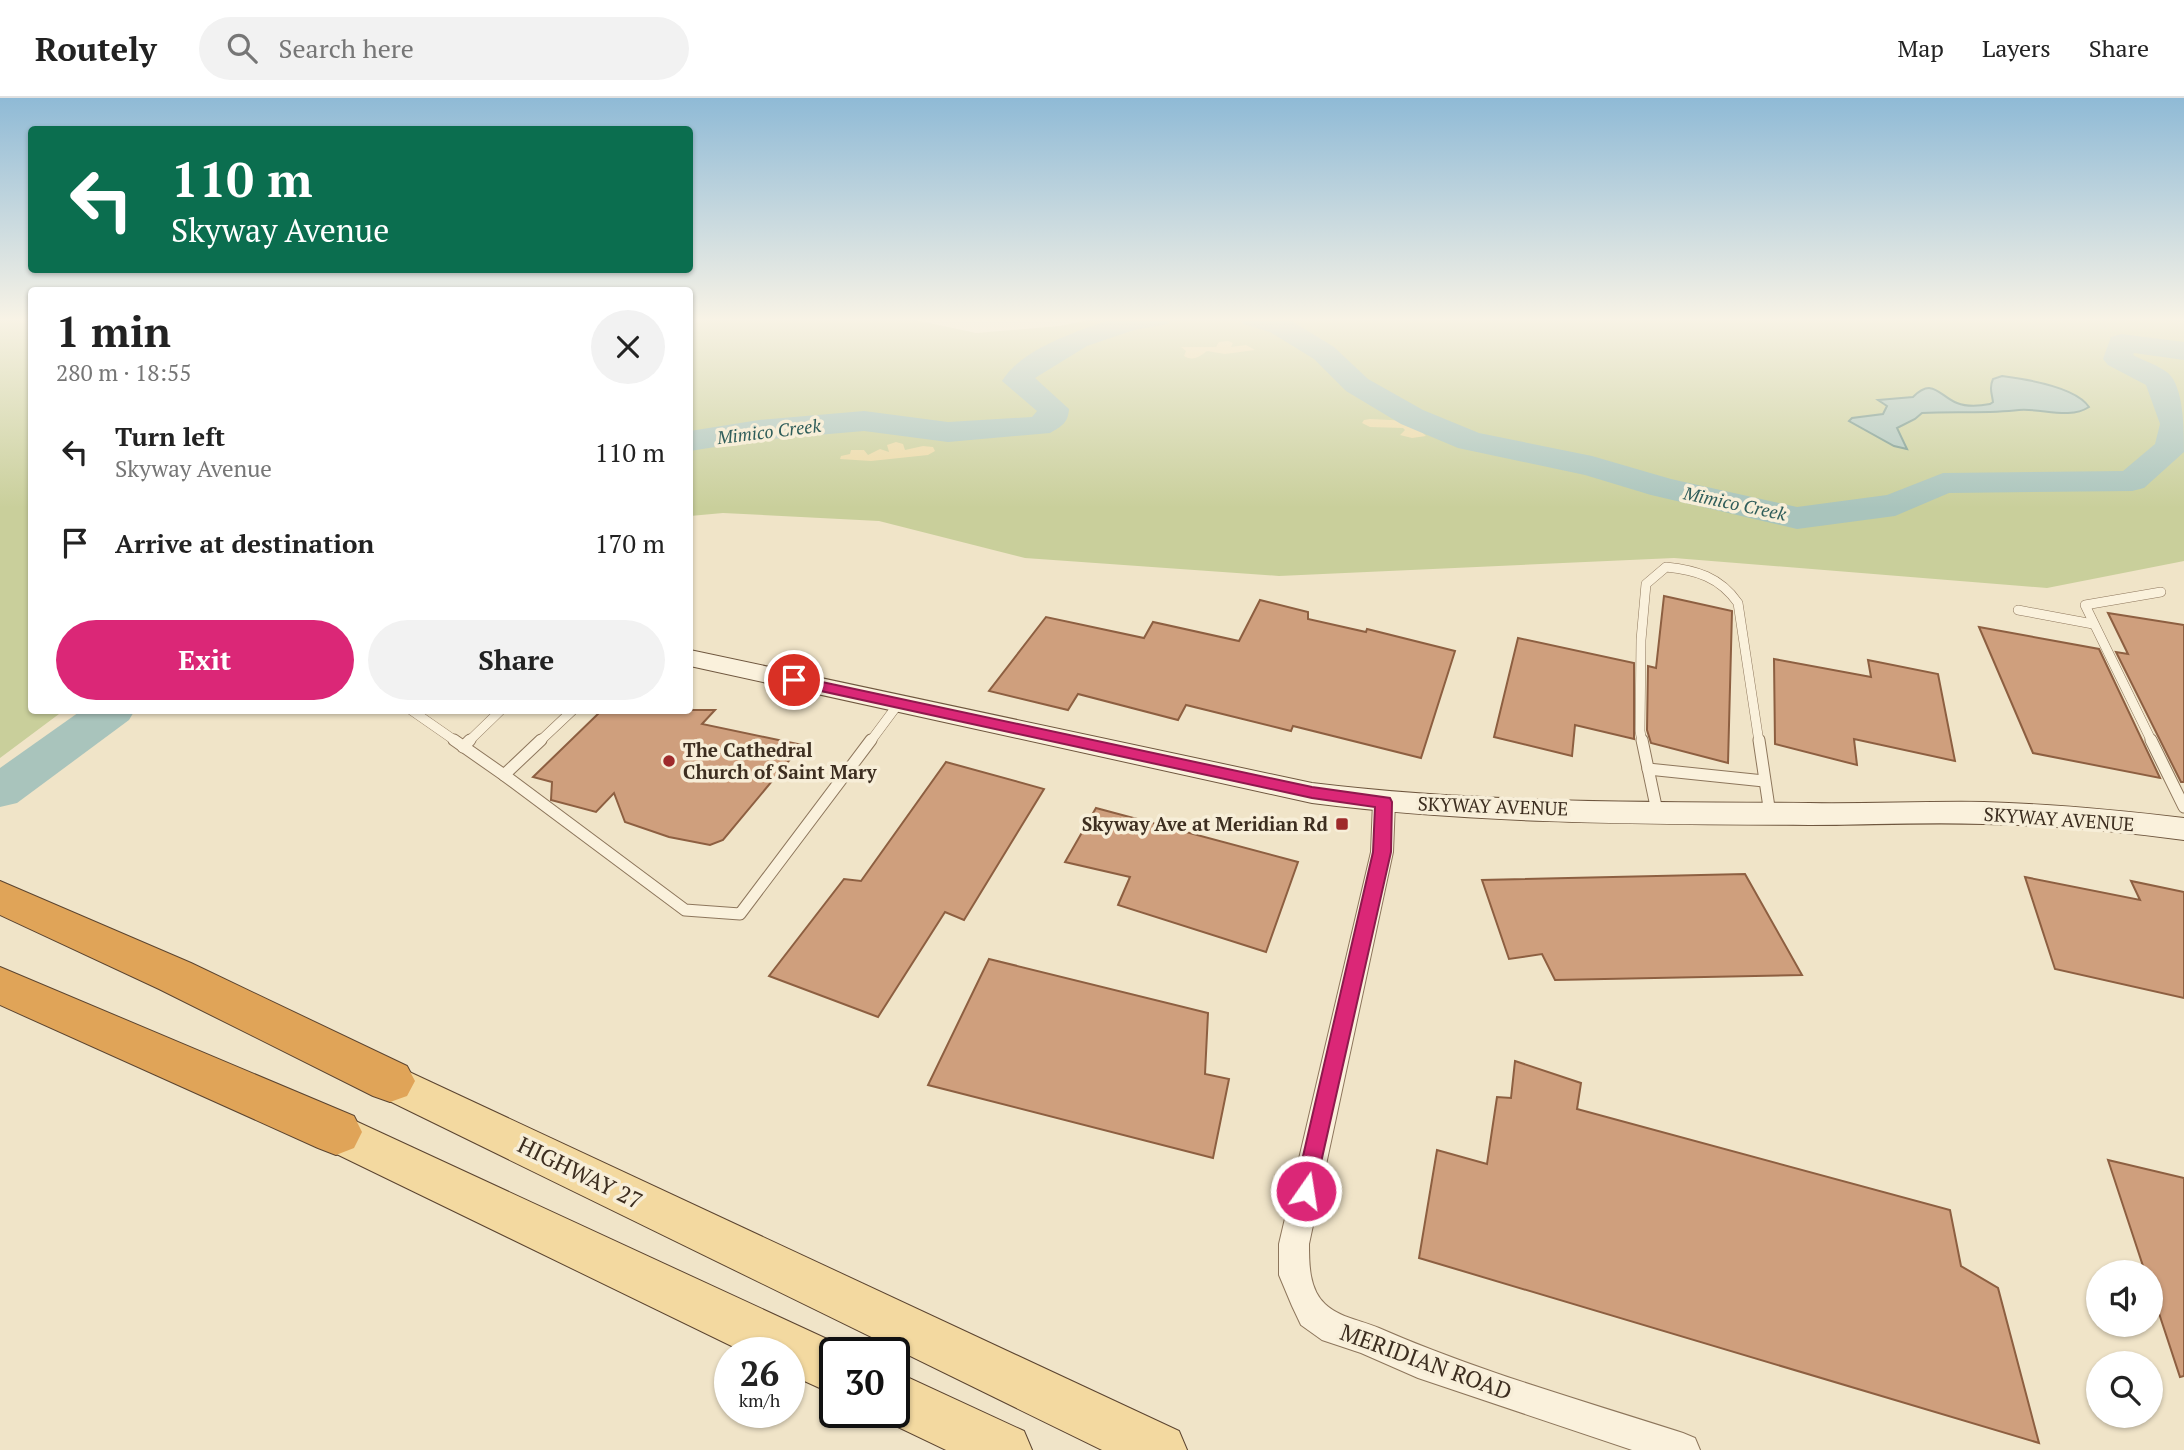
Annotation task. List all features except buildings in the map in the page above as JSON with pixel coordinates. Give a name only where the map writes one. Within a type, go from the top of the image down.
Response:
[{"type":"highway","name":"HIGHWAY 27","points":[[0,897],[175,976],[390,1082]]},
{"type":"highway","points":[[0,985],[335,1132]]},
{"type":"main road","name":"HIGHWAY 27","points":[[390,1082],[1160,1450]]},
{"type":"main road","points":[[335,1132],[819,1361]]},
{"type":"main road","points":[[910,1405],[1005,1450]]},
{"type":"street","name":"SKYWAY AVENUE","points":[[693,659],[1312,793],[1384,802],[1518,809],[1770,814],[1983,813],[2104,819],[2184,829]]},
{"type":"street","name":"MERIDIAN ROAD","points":[[1384,802],[1382,852],[1294,1244],[1294,1275],[1303,1295],[1312,1314],[1333,1329],[1364,1338],[1418,1362],[1683,1450]]},
{"type":"lane","points":[[1657,811],[1640,731],[1641,640],[1646,584],[1666,567],[1686,569],[1720,581],[1738,603],[1770,814]]},
{"type":"lane","points":[[2161,592],[2085,605],[2184,807]]},
{"type":"lane","points":[[2018,610],[2093,624]]},
{"type":"lane","points":[[417,714],[504,775],[685,910],[740,914],[899,703]]},
{"type":"lane","points":[[463,747],[497,714]]},
{"type":"lane","points":[[504,775],[569,714]]},
{"type":"lane","points":[[1648,769],[1764,781]]},
{"type":"green space","points":[[0,381],[28,381],[28,714],[59,714],[0,758]]},
{"type":"green space","points":[[693,381],[2184,381],[2184,561],[2047,588],[1674,558],[1279,576],[1025,558],[879,521],[723,513],[693,516]]},
{"type":"sand","points":[[1370,419],[1411,421],[1426,436],[1412,438],[1400,435],[1405,430],[1403,428],[1370,427],[1362,423]]},
{"type":"sand","points":[[896,442],[903,444],[905,450],[923,446],[933,447],[935,451],[928,455],[871,461],[840,459],[841,456],[850,454],[851,450],[864,450],[868,455],[880,449],[889,452],[887,445]]},
{"type":"water","points":[[1993,381],[2036,382],[2073,394],[2089,407],[2073,413],[2028,410],[1922,413],[1897,428],[1907,449],[1894,446],[1849,421],[1852,418],[1883,414],[1887,406],[1878,400],[1913,397],[1920,391],[1931,388],[1961,404],[1990,404],[1993,402]]},
{"type":"waterway","name":"Mimico Creek","points":[[693,441],[759,430],[864,421],[948,432],[1039,426],[1052,419],[1053,409],[1030,388],[1017,381]]},
{"type":"waterway","name":"Mimico Creek","points":[[1353,381],[1412,417],[1470,441],[1592,466],[1663,488],[1797,518],[1895,505],[1943,483],[2132,481],[2170,448],[2176,424],[2159,381]]},
{"type":"waterway","name":"Mimico Creek","points":[[0,791],[107,714]]},
{"type":"place","name":"The Cathedral Church of Saint Mary","points":[[669,761]]},
{"type":"place","name":"Skyway Ave at Meridian Rd","points":[[1342,824]]},
{"type":"route","points":[[794,680],[1312,793],[1384,802],[1382,852],[1306,1191]]}]
